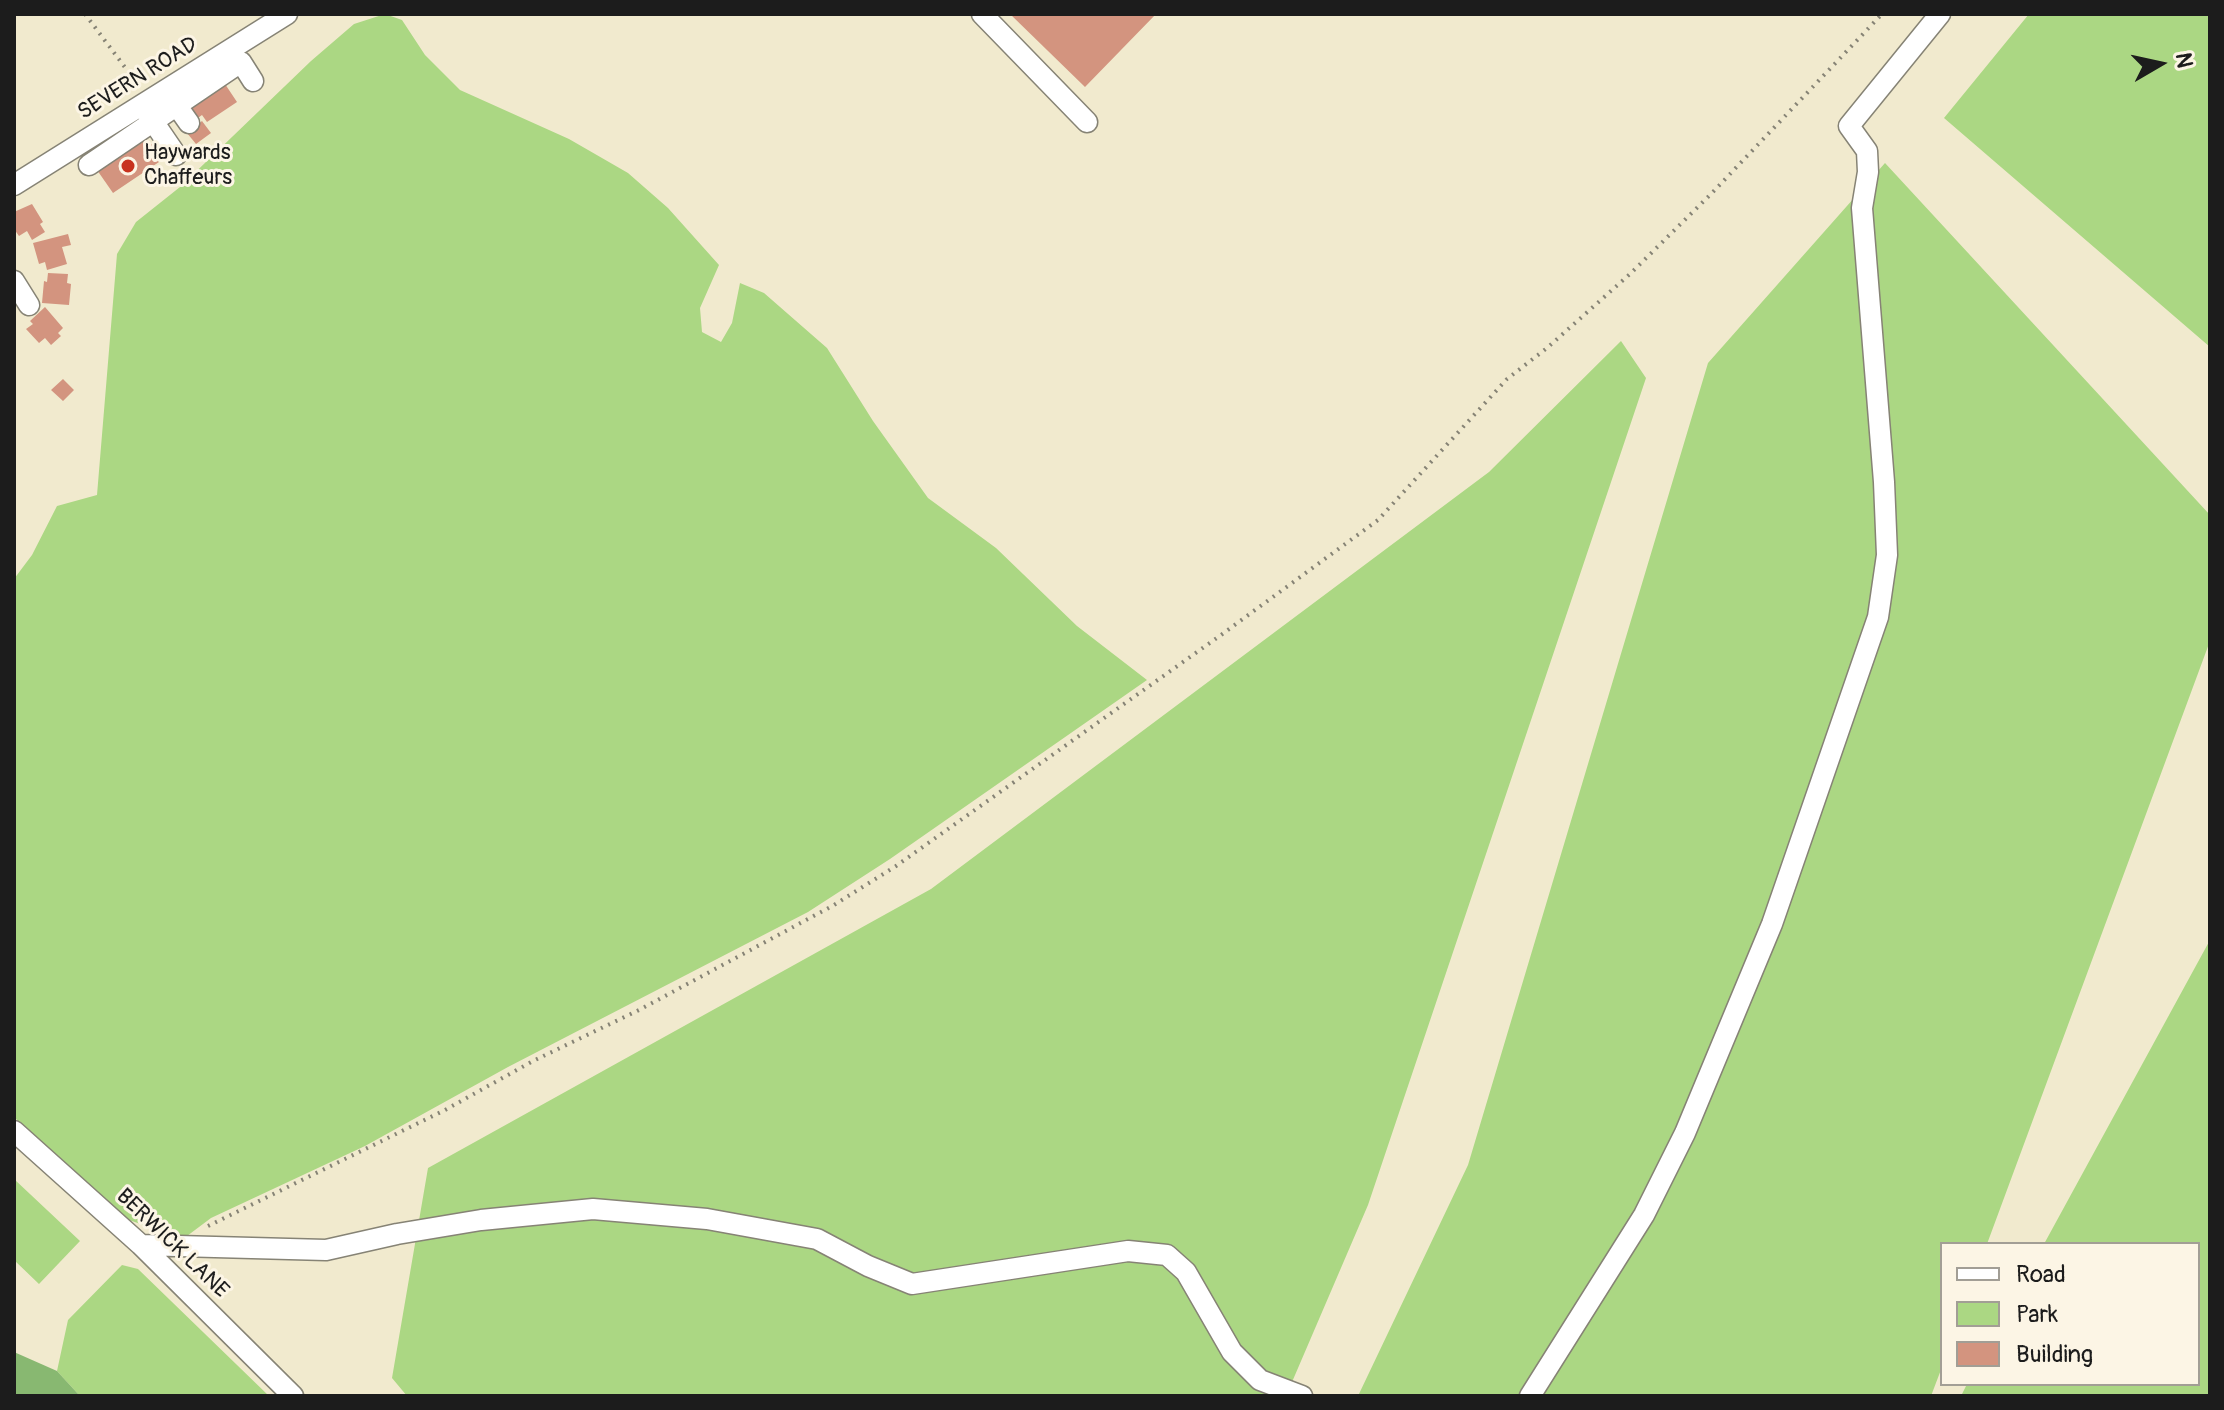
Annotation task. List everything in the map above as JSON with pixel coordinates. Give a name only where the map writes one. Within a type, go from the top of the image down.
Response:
[{"type":"street","name":"SEVERN ROAD","points":[[14,185],[148,108],[287,14]]},
{"type":"street","points":[[982,14],[1087,122]]},
{"type":"street","points":[[1530,1396],[1644,1215],[1685,1133],[1772,924],[1878,617],[1887,555],[1862,208],[1868,172],[1867,151],[1849,126],[1940,14]]},
{"type":"street","points":[[148,108],[183,114],[241,62],[253,81]]},
{"type":"street","points":[[148,108],[176,155]]},
{"type":"street","points":[[89,165],[148,108]]},
{"type":"street","points":[[14,281],[29,305]]},
{"type":"street","name":"BERWICK LANE","points":[[14,1131],[141,1245],[293,1396]]},
{"type":"street","points":[[141,1245],[326,1250],[481,1220],[593,1209],[707,1219],[817,1239],[868,1266],[912,1284],[1128,1251],[1167,1255],[1186,1272],[1232,1352],[1260,1380],[1302,1396]]},
{"type":"path","points":[[85,14],[148,108]]},
{"type":"path","points":[[185,1246],[199,1231],[445,1110],[834,905],[896,866],[1221,635],[1378,520],[1507,379],[1630,274],[1711,194],[1882,14]]},
{"type":"green space","points":[[385,14],[402,20],[425,55],[460,90],[569,139],[628,173],[668,208],[719,265],[700,308],[702,332],[721,342],[732,323],[740,283],[764,293],[827,348],[873,421],[928,498],[996,548],[1077,626],[1147,680],[890,859],[808,912],[508,1067],[365,1146],[211,1218],[187,1236],[175,1236],[129,1220],[90,1189],[14,1117],[14,579],[32,555],[57,506],[97,495],[117,254],[136,222],[180,187],[354,24]]},
{"type":"green space","points":[[2029,14],[2210,14],[2210,347],[1944,118]]},
{"type":"green space","points":[[1885,163],[2210,515],[2210,641],[1988,1242],[1940,1242],[1940,1372],[1931,1396],[1358,1396],[1468,1165],[1708,363]]},
{"type":"green space","points":[[1621,341],[1646,378],[1368,1205],[1286,1396],[407,1396],[392,1378],[428,1168],[931,889],[1489,472]]},
{"type":"green space","points":[[2210,940],[2210,1396],[1961,1396],[1966,1386],[2200,1386],[2200,1242],[2045,1242]]},
{"type":"green space","points":[[14,1179],[80,1241],[39,1284],[14,1260]]},
{"type":"green space","points":[[122,1265],[138,1269],[269,1396],[80,1396],[57,1371],[68,1320]]},
{"type":"green space","points":[[14,1352],[57,1371],[80,1396],[14,1396]]},
{"type":"building","points":[[1010,14],[1156,14],[1085,87]]},
{"type":"building","points":[[225,84],[237,102],[207,122],[202,115],[195,120],[188,110]]},
{"type":"building","points":[[202,121],[211,133],[196,144],[187,133]]},
{"type":"building","name":"Haywards Chaffeurs","points":[[144,139],[148,146],[155,142],[161,151],[154,156],[159,162],[113,193],[97,170]]},
{"type":"building","points":[[32,204],[45,232],[32,240],[27,231],[19,236],[14,229],[14,212]]},
{"type":"building","points":[[68,234],[71,245],[62,247],[67,264],[47,270],[45,262],[39,264],[33,243]]},
{"type":"building","points":[[48,273],[68,274],[67,283],[71,284],[69,305],[42,303]]},
{"type":"building","points":[[45,307],[63,328],[58,333],[61,336],[51,345],[45,338],[39,343],[26,329]]},
{"type":"building","points":[[63,379],[74,390],[63,401],[51,390]]},
{"type":"place","name":"Haywards Chaffeurs","points":[[128,166]]}]
